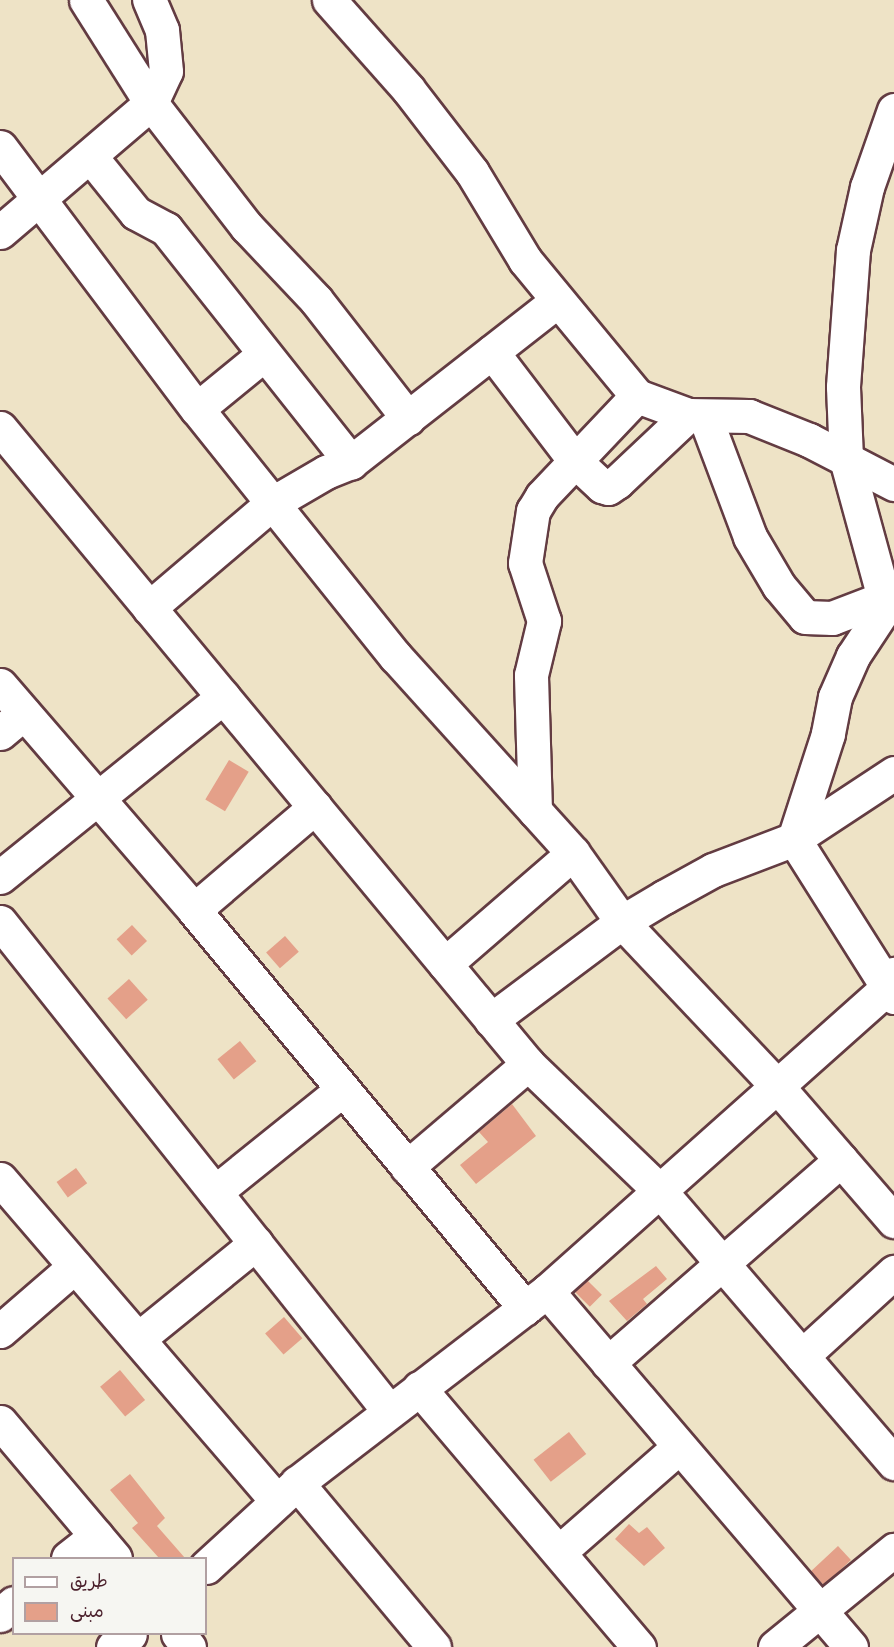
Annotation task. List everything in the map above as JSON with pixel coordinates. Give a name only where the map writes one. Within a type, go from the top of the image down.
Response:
[{"type":"street","points":[[86,0],[152,103],[247,227],[315,300],[408,418]]},
{"type":"street","points":[[0,232],[152,103],[166,71],[162,30],[149,0]]},
{"type":"street","points":[[329,0],[408,89],[472,172],[525,260],[637,396],[696,416],[749,416],[846,459],[894,484]]},
{"type":"street","points":[[795,839],[828,734],[835,698],[853,656],[882,612],[884,598],[846,459],[843,387],[854,250],[867,187],[894,110]]},
{"type":"street","points":[[0,147],[197,409],[396,657],[573,853],[622,922],[776,1085],[894,1221]]},
{"type":"street","points":[[90,156],[136,213],[166,229],[263,355],[351,462]]},
{"type":"street","points":[[149,608],[272,504],[326,472],[351,462],[557,301]]},
{"type":"street","points":[[492,352],[575,461],[608,488],[696,416]]},
{"type":"street","points":[[197,409],[263,355]]},
{"type":"street","points":[[535,811],[531,675],[544,621],[525,550],[536,504],[637,396]]},
{"type":"street","points":[[696,416],[750,537],[779,586],[805,617],[832,618],[884,598]]},
{"type":"street","points":[[0,428],[528,1064],[660,1191],[894,1463]]},
{"type":"street","points":[[0,685],[12,723],[98,799],[194,910],[407,1167],[536,1299],[608,1363],[850,1647]]},
{"type":"street","points":[[0,877],[223,697]]},
{"type":"street","points":[[491,1020],[622,922],[713,870],[795,839],[894,772]]},
{"type":"street","points":[[194,910],[315,807]]},
{"type":"street","points":[[207,1566],[287,1492],[536,1299],[660,1191],[776,1085],[892,986],[795,839]]},
{"type":"street","points":[[445,964],[573,853]]},
{"type":"street","points":[[0,922],[389,1411]]},
{"type":"street","points":[[407,1167],[528,1064]]},
{"type":"street","points":[[215,1192],[342,1090]]},
{"type":"street","points":[[608,1363],[841,1160]]},
{"type":"street","points":[[0,1179],[138,1339],[434,1647]]},
{"type":"street","points":[[138,1339],[256,1243]]},
{"type":"street","points":[[0,1331],[75,1266]]},
{"type":"street","points":[[802,1356],[894,1272]]},
{"type":"street","points":[[419,1388],[639,1647]]},
{"type":"street","points":[[0,1422],[105,1547],[71,1557]]},
{"type":"street","points":[[559,1552],[680,1447]]},
{"type":"street","points":[[775,1647],[894,1550]]},
{"type":"street","points":[[0,1615],[12,1606]]},
{"type":"street","points":[[113,1647],[129,1635]]},
{"type":"street","points":[[179,1635],[189,1647]]},
{"type":"building","points":[[229,760],[249,772],[225,811],[205,799]]},
{"type":"building","points":[[132,925],[147,941],[132,955],[117,939]]},
{"type":"building","points":[[285,936],[299,952],[280,968],[266,952]]},
{"type":"building","points":[[129,979],[148,1000],[126,1019],[107,998]]},
{"type":"building","points":[[240,1041],[256,1061],[234,1079],[217,1059]]},
{"type":"building","points":[[512,1104],[536,1136],[476,1184],[460,1165],[488,1142],[479,1132]]},
{"type":"building","points":[[76,1168],[87,1183],[68,1197],[57,1182]]},
{"type":"building","points":[[656,1266],[667,1279],[643,1299],[647,1304],[627,1321],[609,1301]]},
{"type":"building","points":[[587,1280],[602,1295],[590,1307],[575,1292]]},
{"type":"building","points":[[284,1317],[302,1338],[284,1355],[265,1333]]},
{"type":"building","points":[[120,1370],[145,1400],[125,1417],[100,1387]]},
{"type":"building","points":[[569,1432],[586,1454],[551,1482],[534,1460]]},
{"type":"building","points":[[130,1474],[165,1518],[157,1526],[184,1557],[158,1557],[132,1528],[138,1523],[110,1490]]},
{"type":"building","points":[[629,1524],[639,1533],[647,1527],[665,1548],[644,1566],[615,1539]]},
{"type":"building","points":[[838,1546],[851,1560],[824,1585],[811,1571]]}]
